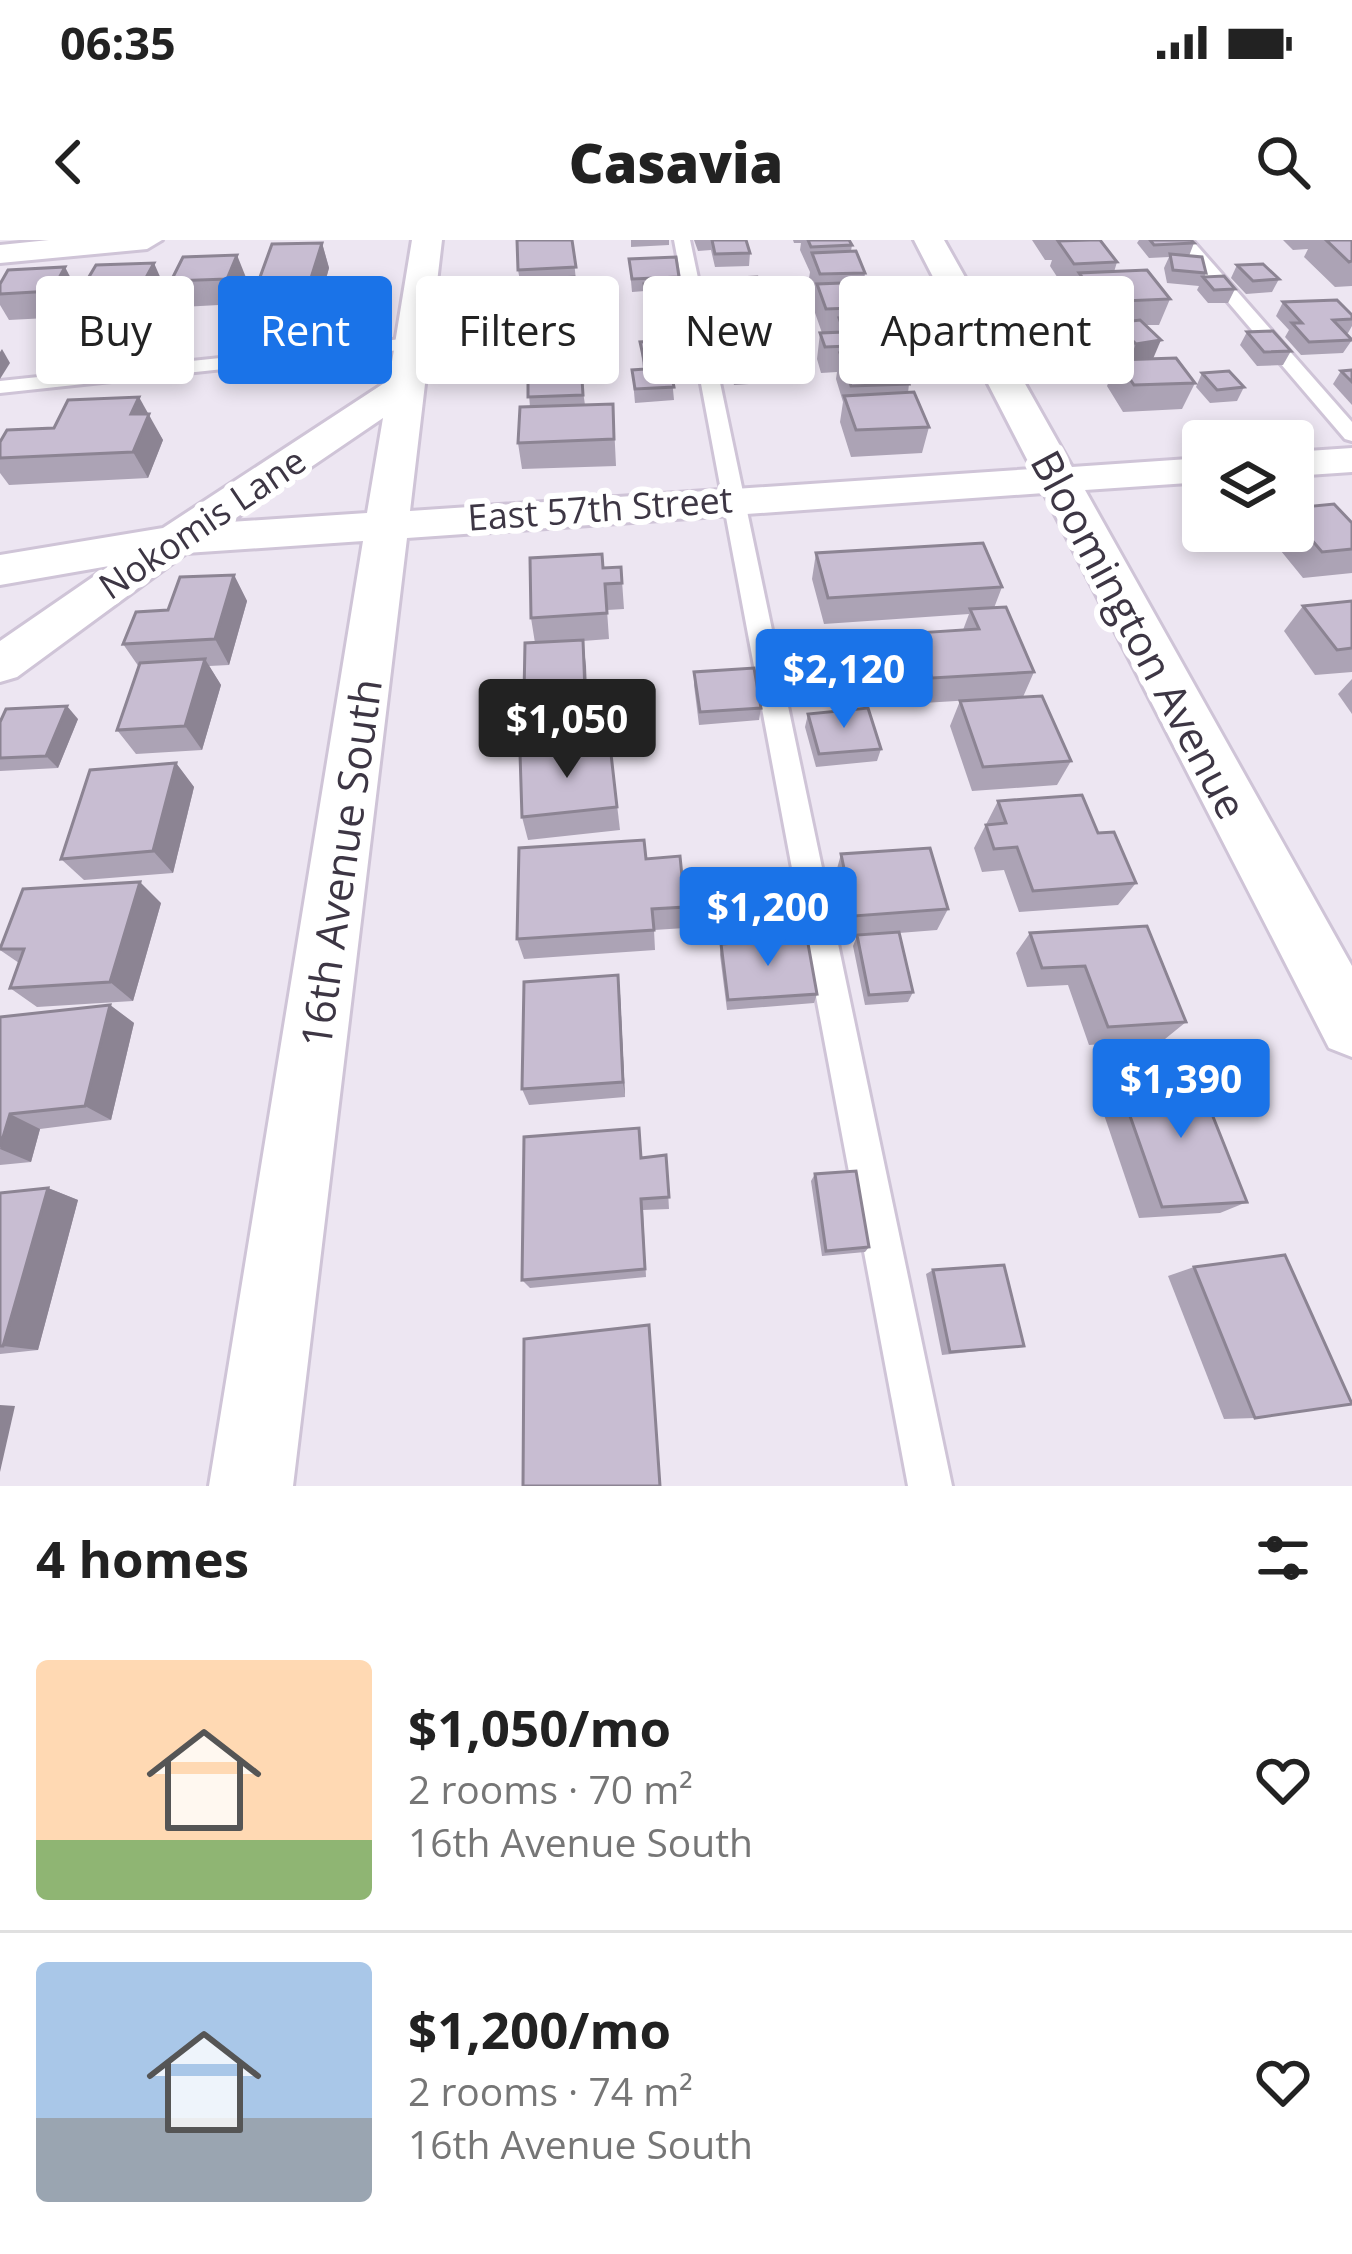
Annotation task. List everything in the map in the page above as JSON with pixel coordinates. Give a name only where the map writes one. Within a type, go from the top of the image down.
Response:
[{"type":"street","points":[[0,254],[147,240]]},
{"type":"street","name":"16th Avenue South","points":[[250,1486],[427,240]]},
{"type":"street","name":"Bloomington Avenue","points":[[929,240],[1352,1027]]},
{"type":"street","name":"Nokomis Lane","points":[[0,665],[409,364]]},
{"type":"street","points":[[1314,463],[1352,460]]},
{"type":"street","name":"East 57th Street","points":[[0,570],[175,540],[1182,471]]},
{"type":"lane","points":[[682,240],[930,1486]]},
{"type":"lane","points":[[1183,240],[1352,435]]},
{"type":"lane","points":[[0,387],[409,364]]},
{"type":"building","points":[[517,240],[572,240],[576,267],[518,270]]},
{"type":"building","points":[[712,240],[746,240],[750,253],[715,254]]},
{"type":"building","points":[[808,240],[849,240],[852,245],[811,247]]},
{"type":"building","points":[[1100,240],[1117,262],[1074,264],[1058,241]]},
{"type":"building","points":[[1150,240],[1191,240],[1194,243],[1154,245]]},
{"type":"building","points":[[1326,240],[1352,240],[1352,261],[1349,262]]},
{"type":"building","points":[[322,243],[312,276],[260,276],[272,244]]},
{"type":"building","points":[[856,251],[865,273],[820,274],[812,253]]},
{"type":"building","points":[[1170,254],[1202,257],[1206,273],[1173,270]]},
{"type":"building","points":[[237,255],[228,276],[218,279],[174,276],[183,257]]},
{"type":"building","points":[[676,257],[679,276],[632,279],[629,259]]},
{"type":"building","points":[[154,263],[147,276],[90,276],[96,265]]},
{"type":"building","points":[[1263,264],[1279,279],[1253,281],[1237,265]]},
{"type":"building","points":[[65,267],[60,276],[36,276],[36,292],[0,294],[8,270]]},
{"type":"building","points":[[1147,270],[1170,299],[1134,301],[1134,276],[1079,273]]},
{"type":"building","points":[[1224,276],[1235,289],[1214,290],[1203,277]]},
{"type":"building","points":[[839,283],[839,309],[826,309],[817,284]]},
{"type":"building","points":[[1337,300],[1352,319],[1333,320],[1352,340],[1309,342],[1292,323],[1302,323],[1283,302]]},
{"type":"building","points":[[1140,320],[1161,340],[1136,344],[1134,321]]},
{"type":"building","points":[[1273,331],[1291,351],[1264,352],[1247,332]]},
{"type":"building","points":[[839,332],[839,346],[825,347],[820,333]]},
{"type":"building","points":[[1176,358],[1195,383],[1134,385],[1134,359]]},
{"type":"building","points":[[643,369],[643,384],[674,387],[635,389],[632,370]]},
{"type":"building","points":[[1229,371],[1244,387],[1217,390],[1202,373]]},
{"type":"building","points":[[528,384],[582,384],[583,395],[528,397]]},
{"type":"building","points":[[914,392],[929,427],[856,430],[844,396]]},
{"type":"building","points":[[139,397],[131,414],[149,414],[133,452],[0,458],[0,442],[7,430],[54,428],[68,400]]},
{"type":"building","points":[[613,404],[614,439],[518,443],[520,407]]},
{"type":"building","points":[[1334,504],[1352,523],[1352,549],[1322,552],[1314,543],[1314,506]]},
{"type":"building","points":[[983,543],[1002,587],[828,598],[816,553]]},
{"type":"building","points":[[602,554],[603,568],[621,567],[622,583],[605,584],[607,613],[531,618],[530,558]]},
{"type":"building","points":[[234,575],[215,639],[123,644],[136,612],[168,610],[180,577]]},
{"type":"building","points":[[1352,601],[1352,648],[1337,650],[1303,606]]},
{"type":"building","points":[[1006,607],[1034,672],[932,678],[916,633],[979,629],[970,609]]},
{"type":"building","points":[[583,640],[585,692],[524,695],[525,643]]},
{"type":"building","points":[[205,659],[185,726],[117,730],[140,663]]},
{"type":"building","points":[[754,668],[761,708],[700,712],[694,672]]},
{"type":"building","points":[[1042,696],[1071,761],[983,767],[960,701]]},
{"type":"building","points":[[67,706],[46,756],[0,758],[0,722],[6,709]]},
{"type":"building","points":[[868,708],[881,749],[819,754],[808,714]]},
{"type":"building","points":[[610,745],[617,807],[522,817],[520,753]]},
{"type":"building","points":[[176,763],[153,851],[61,859],[90,770]]},
{"type":"building","points":[[1082,795],[1098,833],[1114,832],[1136,883],[1033,891],[1017,847],[994,849],[986,825],[1006,823],[998,801]]},
{"type":"building","points":[[644,840],[646,859],[680,856],[685,907],[652,909],[654,930],[517,939],[519,848]]},
{"type":"building","points":[[930,848],[948,909],[854,916],[841,854]]},
{"type":"building","points":[[806,880],[815,934],[767,938],[759,883]]},
{"type":"building","points":[[140,882],[110,982],[10,988],[24,949],[0,949],[23,889]]},
{"type":"building","points":[[1147,926],[1186,1022],[1108,1027],[1085,966],[1042,968],[1030,933]]},
{"type":"building","points":[[899,932],[913,992],[869,995],[857,935]]},
{"type":"building","points":[[807,938],[817,994],[728,1000],[721,944]]},
{"type":"building","points":[[618,975],[623,1082],[522,1089],[524,982]]},
{"type":"building","points":[[110,1005],[85,1106],[10,1114],[0,1147],[0,1017]]},
{"type":"building","points":[[1196,1074],[1247,1202],[1162,1207],[1117,1079]]},
{"type":"building","points":[[639,1128],[641,1158],[666,1155],[669,1197],[641,1199],[645,1269],[522,1280],[524,1137]]},
{"type":"building","points":[[856,1171],[869,1247],[826,1251],[815,1174]]},
{"type":"building","points":[[48,1188],[3,1346],[0,1346],[0,1193]]},
{"type":"building","points":[[1285,1255],[1352,1404],[1255,1418],[1194,1267]]},
{"type":"building","points":[[1004,1265],[1024,1346],[950,1352],[933,1270]]},
{"type":"building","points":[[649,1325],[660,1486],[523,1486],[524,1339]]}]
